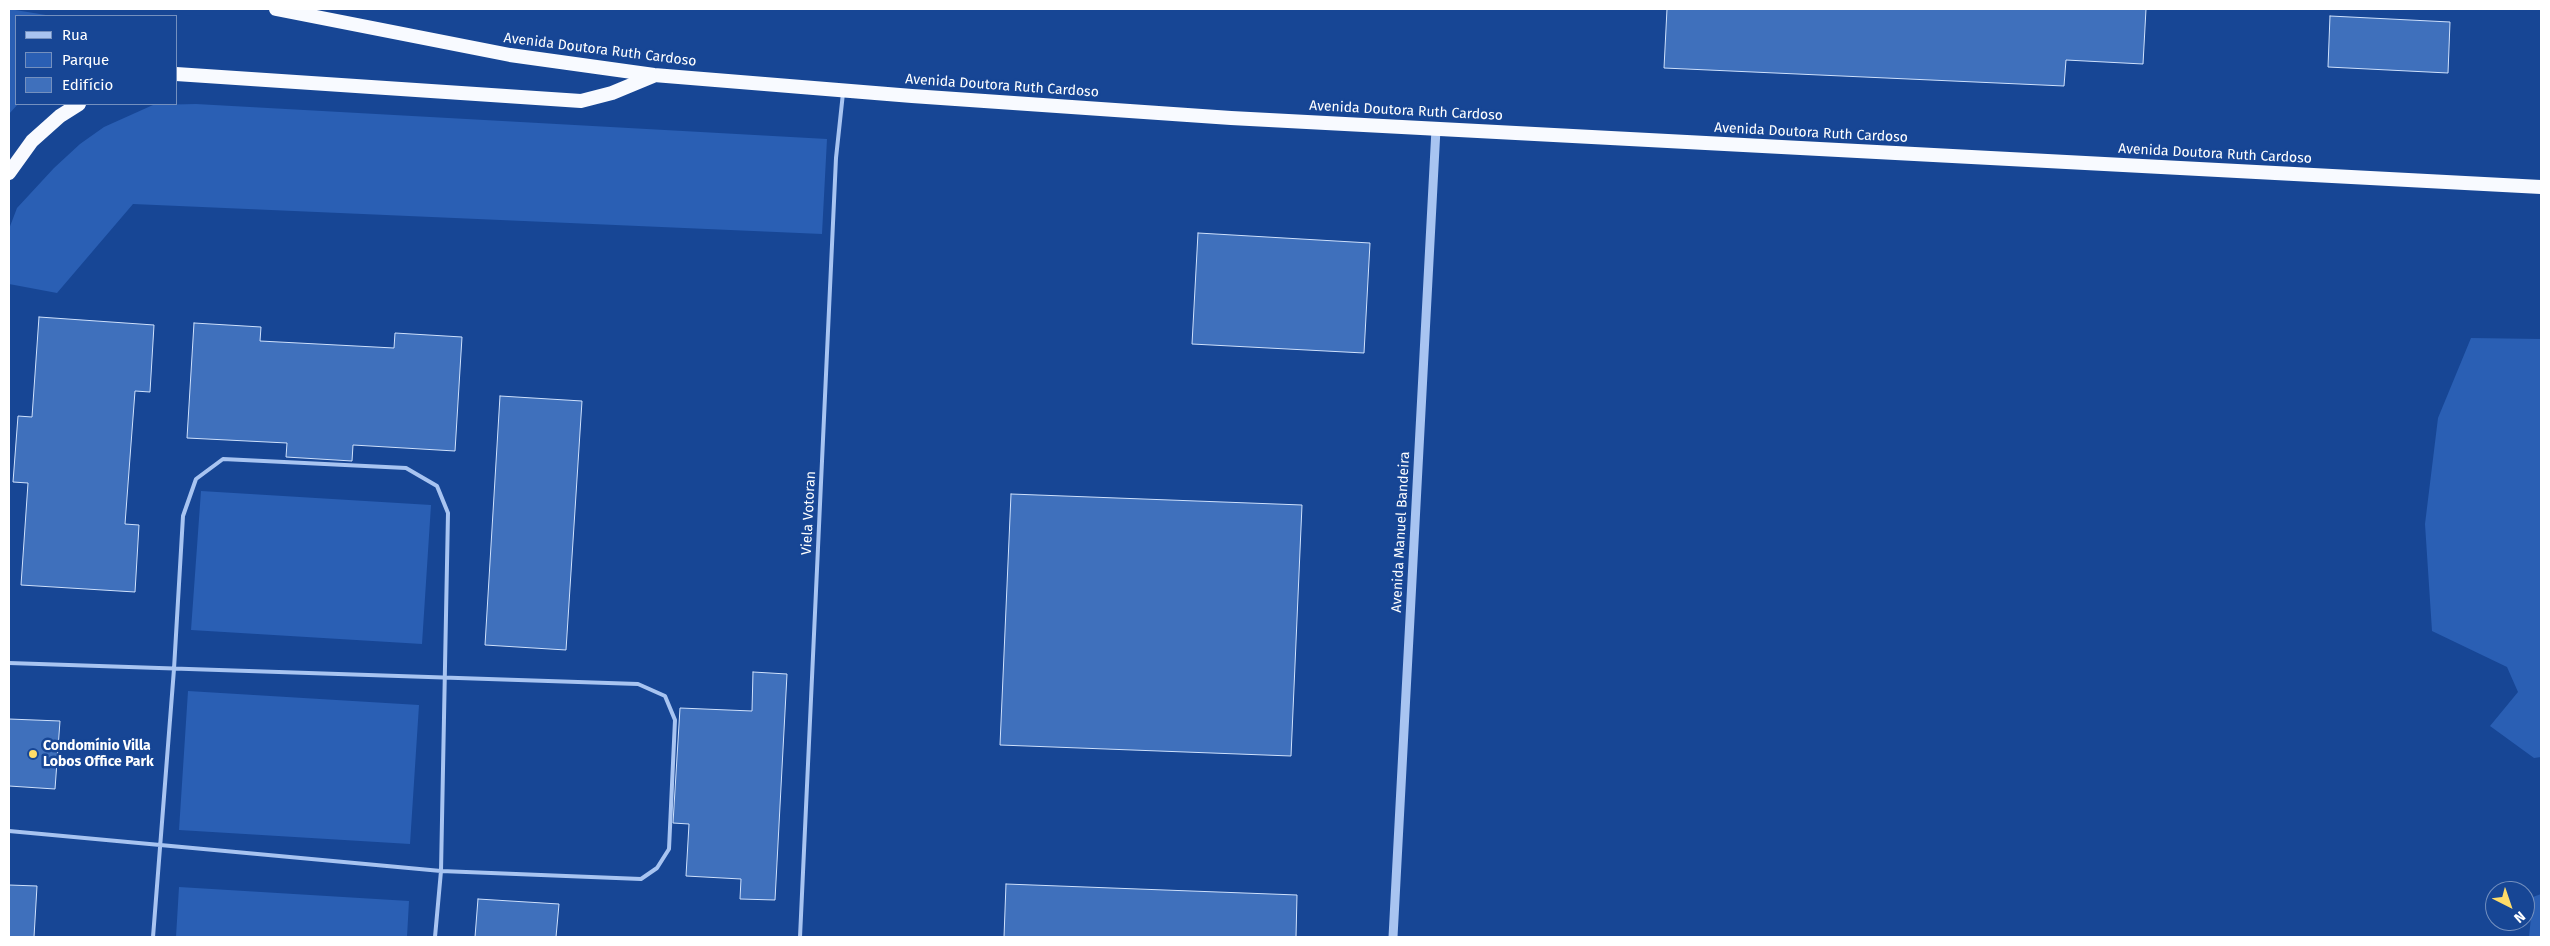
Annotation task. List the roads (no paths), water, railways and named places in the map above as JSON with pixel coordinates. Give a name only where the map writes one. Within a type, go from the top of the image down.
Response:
[{"type":"highway","name":"Avenida Doutora Ruth Cardoso","points":[[276,9],[510,55],[654,75],[844,90],[1212,116],[2541,187]]},
{"type":"highway","points":[[178,74],[581,101],[612,93],[654,75]]},
{"type":"highway","points":[[9,173],[32,141],[60,116],[77,105]]},
{"type":"street","name":"Avenida Manuel Bandeira","points":[[1393,937],[1436,128]]},
{"type":"lane","name":"Viela Votoran","points":[[800,937],[836,158],[844,90]]},
{"type":"lane","points":[[153,937],[174,669],[183,516],[196,479],[224,459],[406,468],[437,486],[448,513],[441,871],[435,937]]},
{"type":"lane","points":[[9,664],[638,684],[665,696],[675,720],[668,849],[657,868],[641,879],[441,871],[9,831]]},
{"type":"place","name":"Condomínio Villa Lobos Office Park","points":[[33,754]]}]
